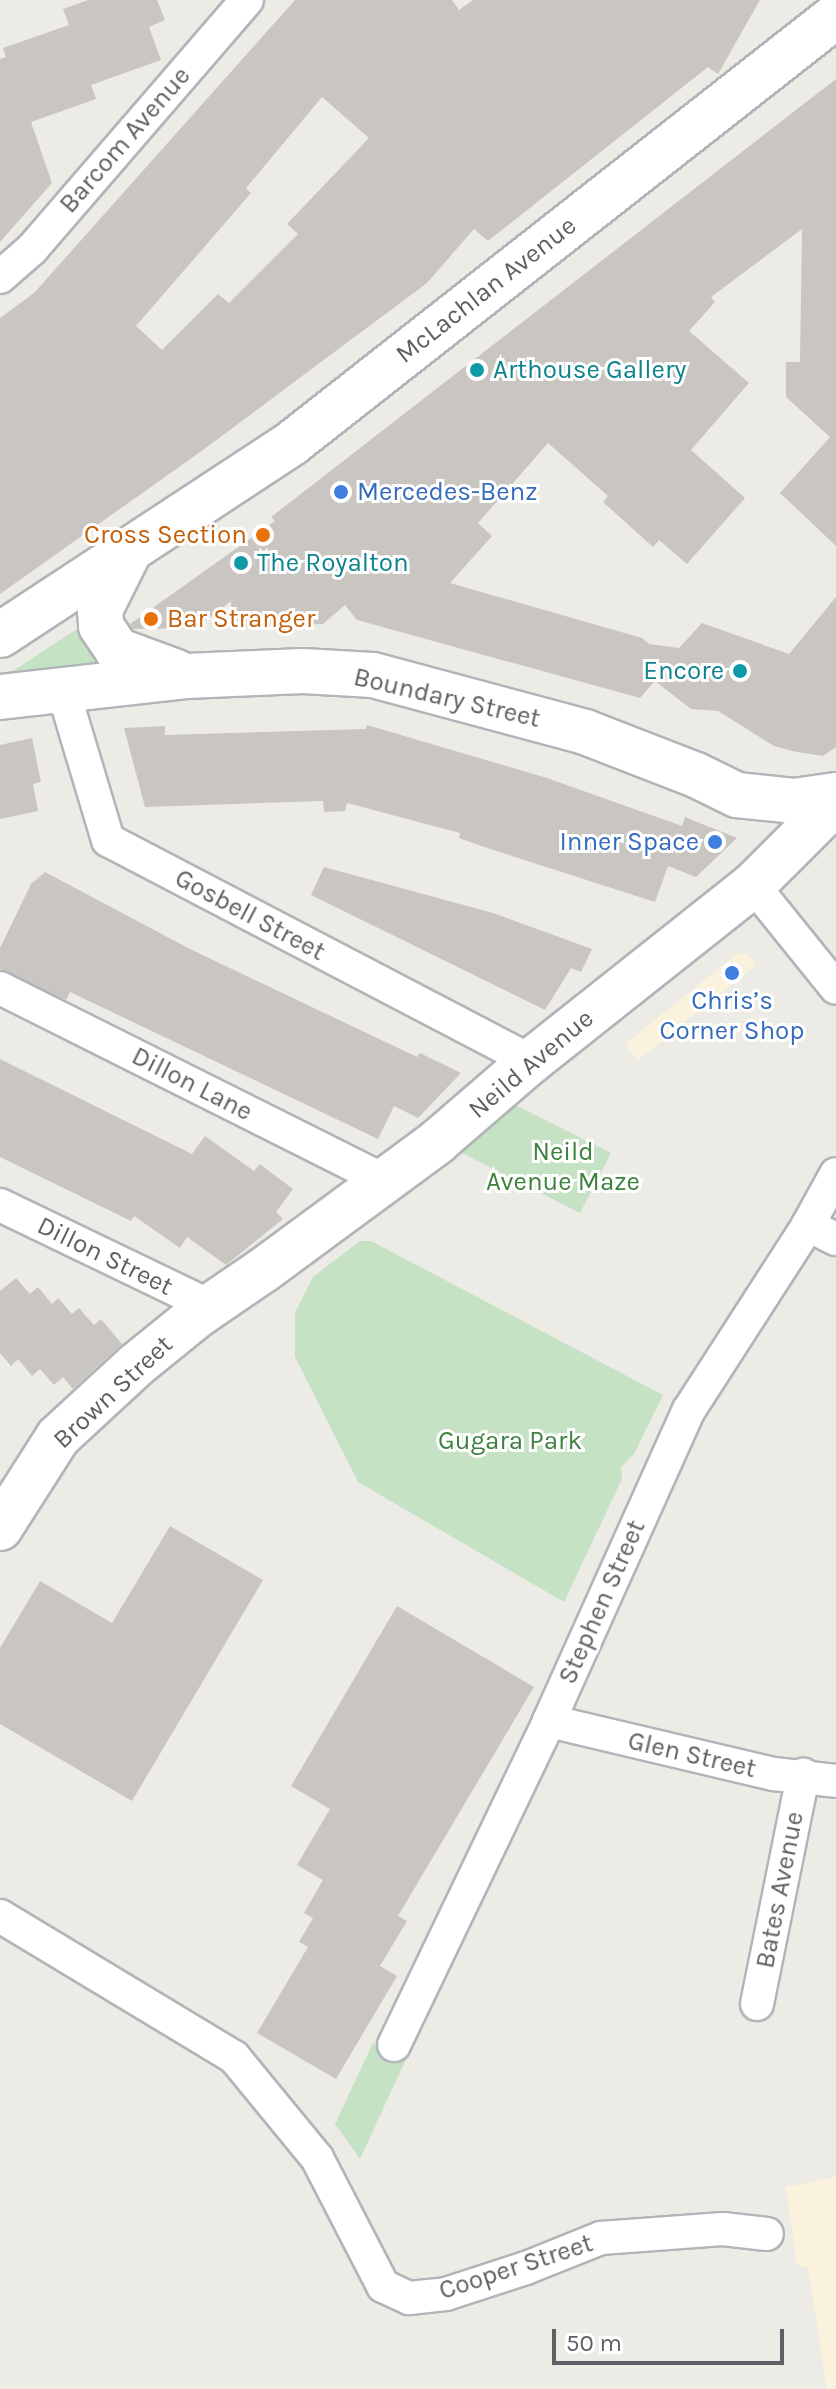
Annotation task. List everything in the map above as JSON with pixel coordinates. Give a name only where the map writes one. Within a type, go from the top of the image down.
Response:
[{"type":"main road","name":"McLachlan Avenue","points":[[0,635],[292,443],[836,16]]},
{"type":"main road","name":"McLachlan Avenue","points":[[129,553],[100,610],[101,626],[117,650],[186,676]]},
{"type":"main road","name":"Boundary Street","points":[[0,697],[186,676],[303,671],[373,675],[585,732],[696,775],[737,795],[794,801],[836,795]]},
{"type":"main road","points":[[737,795],[757,837],[759,863],[753,885]]},
{"type":"main road","name":"Neild Avenue","points":[[210,1306],[437,1142],[531,1061],[753,885],[836,802]]},
{"type":"main road","name":"Brown Street","points":[[0,1528],[58,1437],[136,1365],[210,1306]]},
{"type":"street","name":"Barcom Avenue","points":[[0,277],[32,249],[247,0]]},
{"type":"street","name":"Gosbell Street","points":[[63,690],[108,840],[531,1061]]},
{"type":"street","points":[[753,885],[836,988]]},
{"type":"street","name":"Dillon Lane","points":[[0,988],[384,1180]]},
{"type":"street","name":"Stephen Street","points":[[394,2045],[549,1721],[689,1410],[822,1232],[836,1174]]},
{"type":"street","name":"Dillon Street","points":[[0,1205],[210,1306]]},
{"type":"street","name":"Glen Street","points":[[549,1721],[774,1774],[836,1781]]},
{"type":"street","name":"Bates Avenue","points":[[757,2004],[803,1775]]},
{"type":"street","name":"Cooper Street","points":[[0,1916],[234,2057],[317,2158],[383,2286],[409,2298],[458,2291],[601,2238],[723,2229],[767,2234]]},
{"type":"shaded area","points":[[746,953],[756,965],[638,1060],[625,1044],[737,954]]},
{"type":"shaded area","points":[[836,2177],[836,2389],[827,2389],[808,2268],[797,2265],[786,2187]]},
{"type":"green space","points":[[80,627],[98,668],[5,676]]},
{"type":"green space","name":"Neild Avenue Maze","points":[[513,1104],[611,1153],[580,1213],[460,1152]]},
{"type":"green space","name":"Gugara Park","points":[[360,1241],[371,1241],[663,1395],[634,1454],[621,1467],[622,1479],[564,1602],[358,1482],[295,1357],[295,1313],[313,1277]]},
{"type":"green space","points":[[373,2043],[406,2059],[360,2159],[335,2124]]},
{"type":"building","points":[[88,0],[157,0],[165,20],[149,27],[161,60],[91,85],[96,99],[31,122],[52,183],[0,242],[0,59],[6,57],[3,48],[69,25],[63,9]]},
{"type":"building","points":[[295,0],[452,0],[459,10],[473,0],[760,0],[718,74],[708,67],[488,241],[474,229],[427,283],[203,450],[0,594],[0,318],[34,293]],"holes":[[[322,97],[369,138],[287,224],[298,234],[229,303],[218,294],[162,350],[136,326],[251,193],[246,188]]]},
{"type":"building","points":[[836,79],[836,546],[780,493],[830,437],[786,397],[786,362],[800,362],[802,229],[711,297],[715,302],[689,331],[749,383],[691,450],[745,498],[687,564],[659,540],[653,547],[603,502],[608,496],[548,443],[478,523],[492,536],[450,583],[642,638],[649,644],[679,648],[702,623],[789,654],[836,597],[836,747],[823,756],[774,746],[718,711],[691,709],[655,681],[640,698],[357,620],[345,605],[323,624],[232,628],[231,601],[196,628],[133,629],[130,624],[275,521],[271,517]]},
{"type":"building","points":[[367,725],[547,778],[682,826],[685,817],[737,838],[696,877],[668,866],[655,902],[481,846],[459,838],[460,833],[347,803],[345,811],[324,812],[323,801],[145,807],[124,728],[165,726],[165,735],[366,729]]},
{"type":"building","points":[[32,738],[41,782],[33,784],[38,811],[0,819],[0,745]]},
{"type":"building","points":[[324,867],[493,913],[592,949],[581,972],[571,968],[545,1010],[311,895]]},
{"type":"building","points":[[45,872],[190,949],[417,1057],[420,1053],[461,1073],[418,1118],[394,1106],[378,1139],[70,992],[66,1000],[0,969],[0,948],[31,884]]},
{"type":"building","points":[[0,1059],[192,1154],[205,1136],[254,1171],[260,1164],[293,1189],[276,1212],[283,1219],[226,1265],[187,1237],[180,1248],[134,1216],[131,1221],[0,1157]]},
{"type":"building","points":[[16,1278],[30,1294],[38,1287],[52,1304],[58,1298],[72,1314],[79,1308],[94,1325],[101,1319],[122,1344],[73,1389],[63,1377],[54,1385],[40,1369],[32,1376],[18,1359],[11,1366],[0,1353],[0,1291]]},
{"type":"building","points":[[170,1526],[263,1580],[132,1801],[0,1724],[0,1648],[40,1581],[112,1623]]},
{"type":"building","points":[[397,1606],[534,1687],[398,1916],[407,1921],[380,1966],[397,1976],[336,2079],[257,2033],[308,1947],[299,1942],[313,1918],[304,1913],[323,1880],[297,1865],[330,1809],[291,1786]]},
{"type":"place","name":"Arthouse Gallery","points":[[477,370]]},
{"type":"place","name":"Mercedes-Benz","points":[[341,492]]},
{"type":"place","name":"Cross Section","points":[[263,535]]},
{"type":"place","name":"The Royalton","points":[[241,563]]},
{"type":"place","name":"Bar Stranger","points":[[151,619]]},
{"type":"place","name":"Encore","points":[[740,671]]},
{"type":"place","name":"Inner Space","points":[[715,842]]},
{"type":"place","name":"Chris’s Corner Shop","points":[[732,973]]}]
